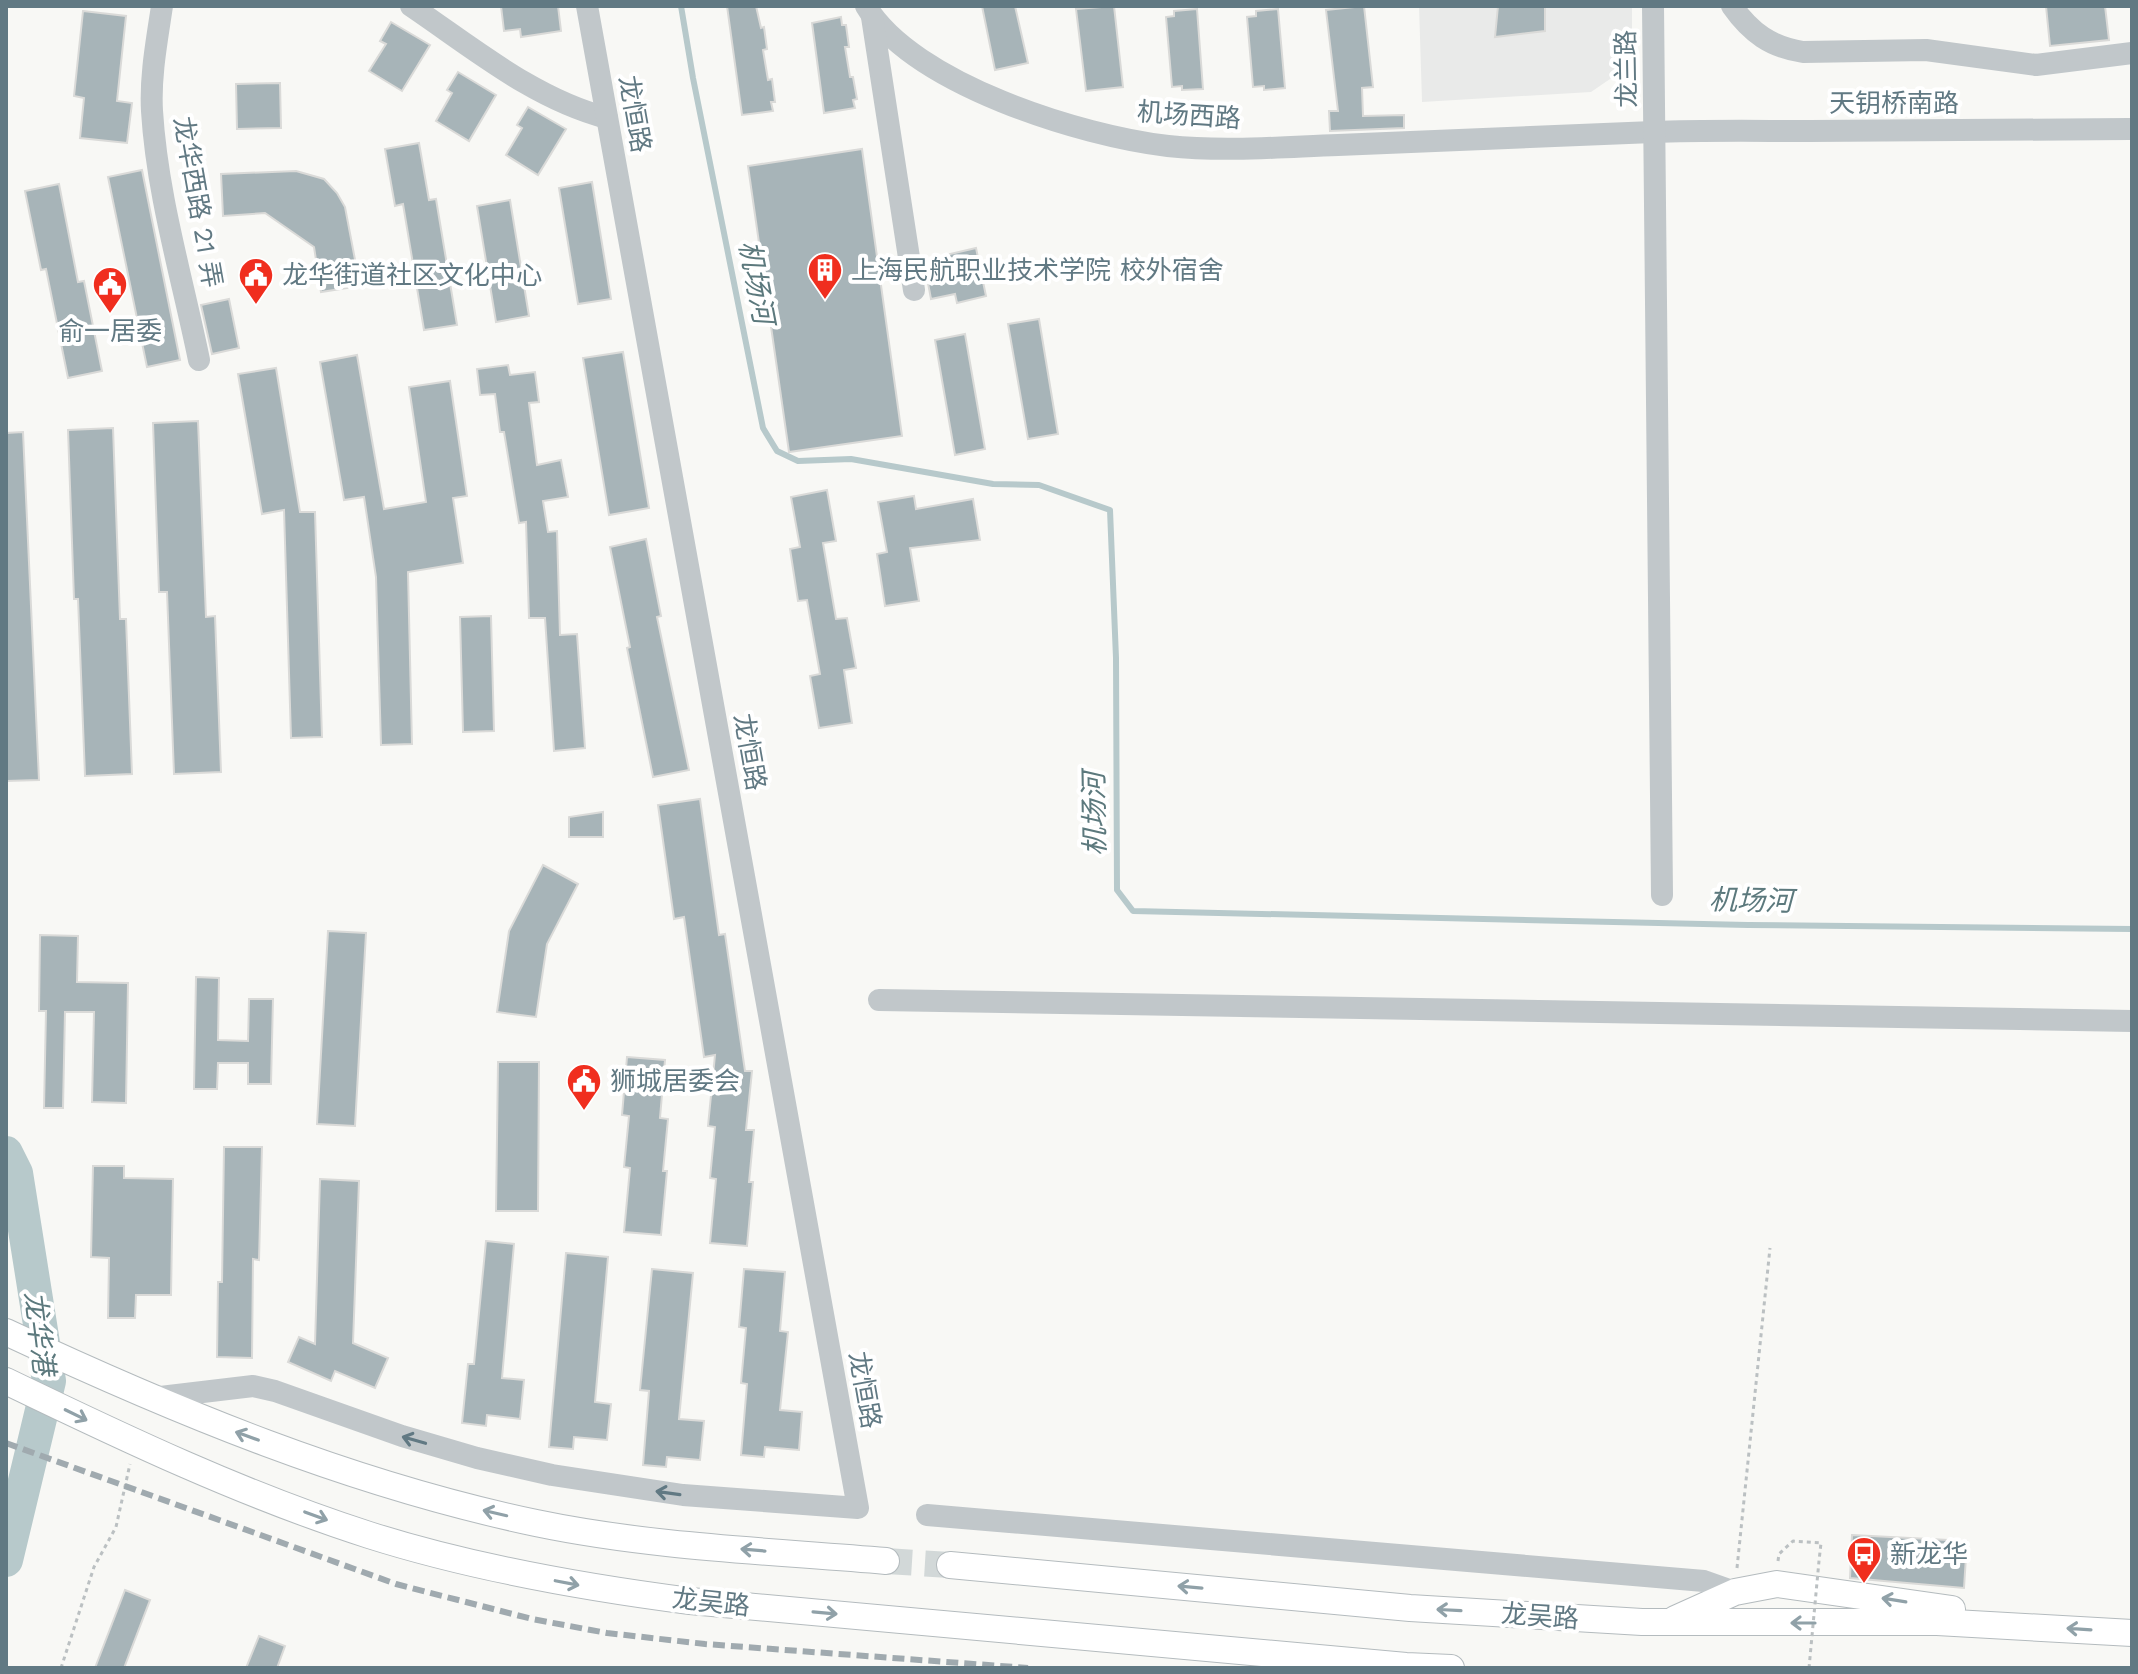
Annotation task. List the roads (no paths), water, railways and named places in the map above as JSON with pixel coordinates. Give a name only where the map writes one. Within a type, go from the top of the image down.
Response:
[{"type":"main road","points":[[6,1332],[152,1398],[260,1441],[384,1484],[538,1523],[616,1537],[886,1561]]},
{"type":"main road","name":"龙吴路","points":[[6,1381],[135,1443],[369,1535],[461,1560],[607,1590],[722,1604],[1451,1668]]},
{"type":"main road","name":"龙吴路","points":[[950,1565],[1410,1608],[1667,1623],[1937,1622],[2132,1633]]},
{"type":"main road","points":[[1667,1623],[1735,1592],[1777,1584],[1960,1610],[2026,1625]]},
{"type":"street","name":"龙华西路 21 弄","points":[[162,6],[153,75],[156,153],[199,360]]},
{"type":"street","points":[[411,6],[538,91],[584,112],[607,118]]},
{"type":"street","name":"龙恒路","points":[[152,1398],[253,1386],[402,1436],[477,1458],[552,1475],[683,1495],[858,1508],[587,6]]},
{"type":"street","name":"龙兰路","points":[[1653,6],[1662,895]]},
{"type":"street","points":[[1732,6],[1751,30],[1767,41],[1784,49],[1803,52],[1926,50],[2036,65],[2132,53]]},
{"type":"street","points":[[869,11],[914,290]]},
{"type":"street","name":"机场西路","points":[[869,11],[895,41],[926,64],[960,82],[1062,122],[1168,146],[1215,148],[1655,132]]},
{"type":"street","name":"天钥桥南路","points":[[1655,132],[2132,129]]},
{"type":"street","points":[[879,1000],[2132,1021]]},
{"type":"street","points":[[927,1515],[1704,1581],[1735,1592]]},
{"type":"waterway","name":"机场河","points":[[681,6],[763,428],[777,451],[798,461],[851,459],[993,484],[1039,485],[1110,510],[1116,658],[1117,890],[1133,911],[1748,925],[2132,929]]},
{"type":"waterway","name":"龙华港","points":[[6,1153],[16,1173],[49,1381],[6,1560]]},
{"type":"tunnel","points":[[886,1561],[950,1565]]},
{"type":"railway","points":[[6,1443],[396,1584],[532,1619],[607,1633],[705,1644],[1028,1668]]},
{"type":"place","name":"上海民航职业技术学院 校外宿舍","points":[[825,301]]},
{"type":"place","name":"龙华街道社区文化中心","points":[[256,306]]},
{"type":"place","name":"俞一居委","points":[[110,315]]},
{"type":"place","name":"狮城居委会","points":[[584,1112]]},
{"type":"place","name":"新龙华","points":[[1864,1585]]}]
